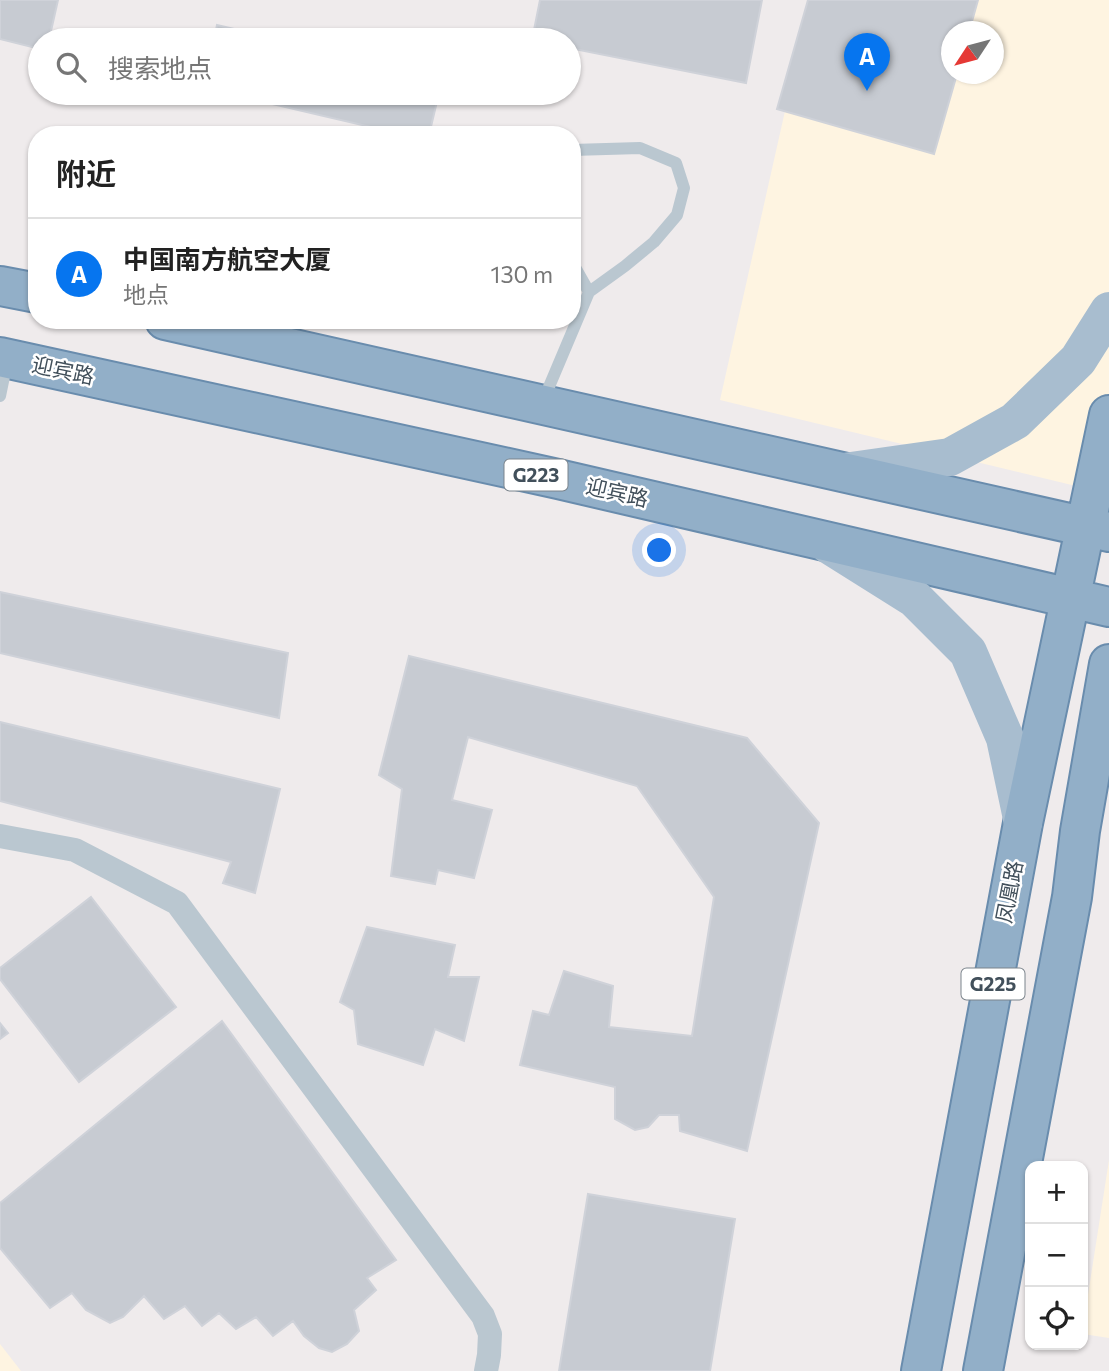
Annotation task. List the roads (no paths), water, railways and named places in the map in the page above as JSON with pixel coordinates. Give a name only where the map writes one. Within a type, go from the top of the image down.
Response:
[{"type":"highway","points":[[0,286],[28,291]]},
{"type":"highway","points":[[205,329],[1098,529]]},
{"type":"highway","name":"迎宾路","points":[[4,358],[558,479],[1109,607]]},
{"type":"highway","name":"凤凰路","points":[[921,1371],[1023,823],[1071,598],[1098,529],[1109,415]]},
{"type":"highway","name":"G225","points":[[983,1371],[1072,897],[1080,831],[1109,664]]},
{"type":"main road","points":[[843,472],[950,457],[1015,421],[1078,360],[1109,311]]},
{"type":"main road","points":[[821,540],[915,598],[968,652],[1005,738],[1023,823]]},
{"type":"main road","points":[[1080,831],[1109,780]]},
{"type":"street","points":[[0,836],[75,850],[177,903],[483,1316],[491,1334],[486,1371]]},
{"type":"lane","points":[[581,150],[640,148],[676,163],[684,188],[677,215],[654,242],[589,292],[581,311]]},
{"type":"lane","points":[[581,278],[589,292]]},
{"type":"lane","points":[[541,405],[573,329]]},
{"type":"lane","points":[[0,396],[4,358]]},
{"type":"place","name":"中国南方航空大厦","points":[[867,91]]}]
